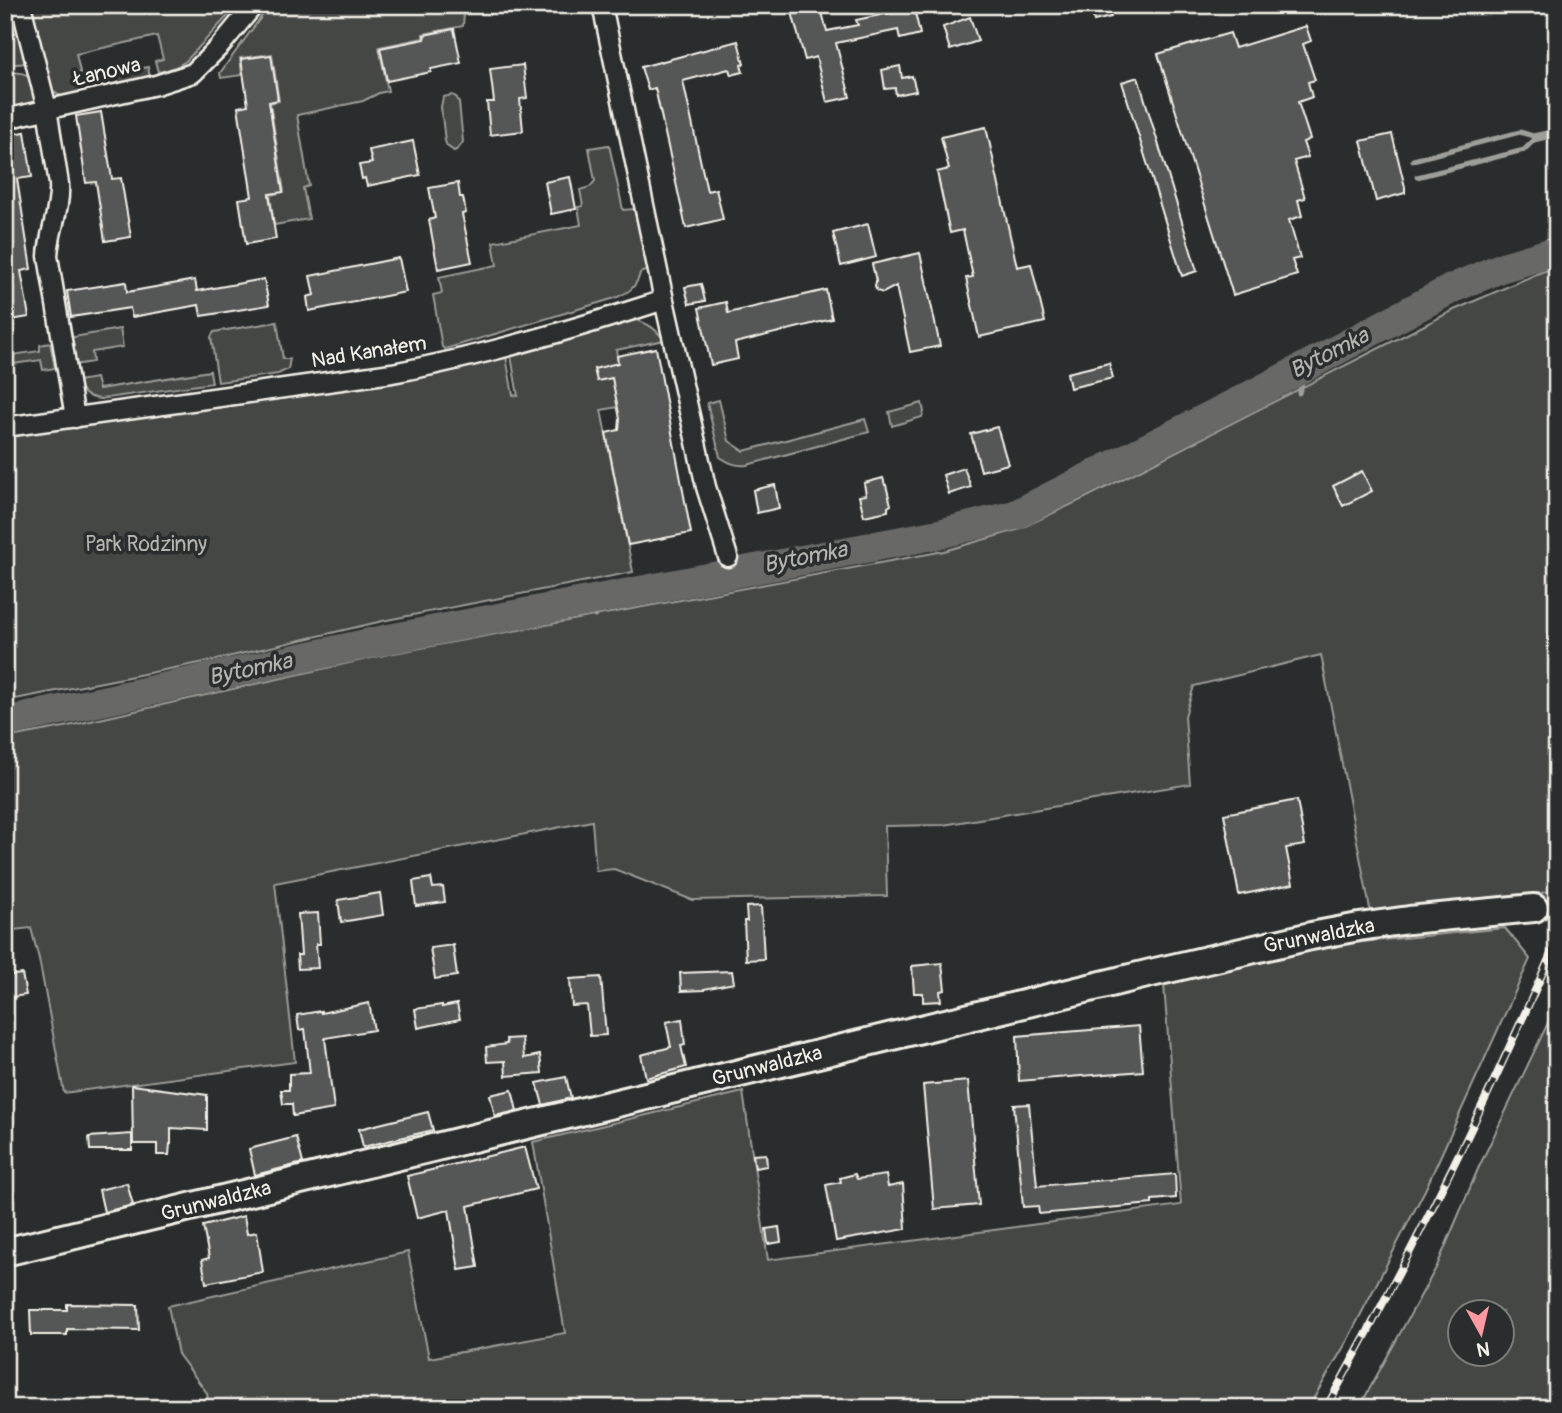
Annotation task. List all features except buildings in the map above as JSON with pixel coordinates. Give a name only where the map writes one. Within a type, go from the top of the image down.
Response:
[{"type":"street","points":[[21,5],[47,110],[60,197],[50,233],[48,256],[75,418]]},
{"type":"street","name":"Łanowa","points":[[47,110],[156,85],[193,73],[254,5]]},
{"type":"street","points":[[602,5],[706,487],[728,557]]},
{"type":"street","points":[[5,119],[47,110]]},
{"type":"street","name":"Nad Kanałem","points":[[5,427],[392,373],[439,364],[507,347],[664,300]]},
{"type":"street","name":"Grunwaldzka","points":[[5,1252],[1311,936],[1409,920],[1534,908]]},
{"type":"green space","points":[[5,5],[12,5],[27,63],[5,65]]},
{"type":"green space","points":[[29,5],[238,5],[186,61],[169,69],[158,72],[155,61],[163,59],[157,36],[76,54],[82,81],[92,80],[94,91],[68,97],[57,94],[48,83]]},
{"type":"green space","points":[[270,5],[468,5],[463,26],[379,47],[388,91],[363,101],[297,115],[309,186],[303,188],[309,219],[274,225],[270,195],[284,192],[270,103],[279,101],[272,54],[240,58],[242,75],[221,78],[220,73]]},
{"type":"green space","points":[[148,67],[150,78],[105,88],[103,77]]},
{"type":"green space","points":[[5,73],[18,73],[29,77],[34,85],[36,102],[5,111]]},
{"type":"green space","points":[[453,95],[459,103],[463,142],[454,151],[445,141],[441,107],[443,97]]},
{"type":"green space","points":[[609,145],[623,210],[634,209],[648,270],[640,273],[631,289],[615,298],[445,349],[442,347],[433,295],[442,293],[439,277],[497,265],[493,242],[581,225],[578,207],[583,206],[580,190],[590,187],[595,181],[589,148]]},
{"type":"green space","points":[[1557,267],[1557,891],[1371,914],[1321,655],[1194,686],[1185,716],[1190,784],[943,825],[885,826],[887,896],[692,900],[614,869],[596,871],[592,821],[275,883],[295,1062],[64,1093],[31,928],[5,931],[5,738],[389,654],[944,551],[1017,530],[1454,310]]},
{"type":"green space","name":"Park Rodzinny","points":[[636,320],[652,327],[664,340],[616,350],[623,390],[618,407],[601,410],[633,572],[387,620],[210,661],[5,701],[5,436],[406,380],[506,357],[513,395],[518,396],[511,356]]},
{"type":"green space","points":[[277,322],[283,359],[290,359],[288,369],[278,374],[218,382],[211,337],[214,332]]},
{"type":"green space","points":[[120,329],[123,347],[92,352],[93,362],[73,365],[68,338]]},
{"type":"green space","points":[[50,343],[55,368],[43,370],[41,360],[5,365],[5,356],[40,351],[40,345]]},
{"type":"green space","points":[[210,371],[212,383],[100,399],[85,394],[78,381],[96,378],[99,389]]},
{"type":"green space","points":[[719,400],[729,441],[744,451],[865,419],[869,432],[747,465],[736,464],[720,457],[707,403]]},
{"type":"green space","points":[[922,403],[922,417],[892,426],[889,412]]},
{"type":"green space","points":[[1505,928],[1530,959],[1426,1188],[1346,1343],[1308,1408],[209,1408],[207,1393],[178,1354],[168,1306],[408,1252],[429,1358],[565,1333],[533,1142],[743,1092],[768,1260],[1181,1205],[1164,985],[1332,945]]},
{"type":"green space","points":[[1557,1004],[1557,1408],[1359,1408],[1437,1266],[1478,1169]]},
{"type":"waterway","points":[[1413,160],[1520,132],[1533,136],[1551,132]]},
{"type":"waterway","points":[[1417,177],[1524,150],[1534,140],[1551,136]]},
{"type":"waterway","name":"Bytomka","points":[[5,722],[389,639],[939,534],[1015,515],[1256,393],[1453,288],[1503,267],[1557,251]]},
{"type":"waterway","points":[[1299,393],[1308,365]]},
{"type":"waterway","points":[[593,600],[595,616]]},
{"type":"tunnel","points":[[1534,908],[1557,906]]},
{"type":"railway","points":[[1326,1408],[1448,1177],[1557,940]]}]
